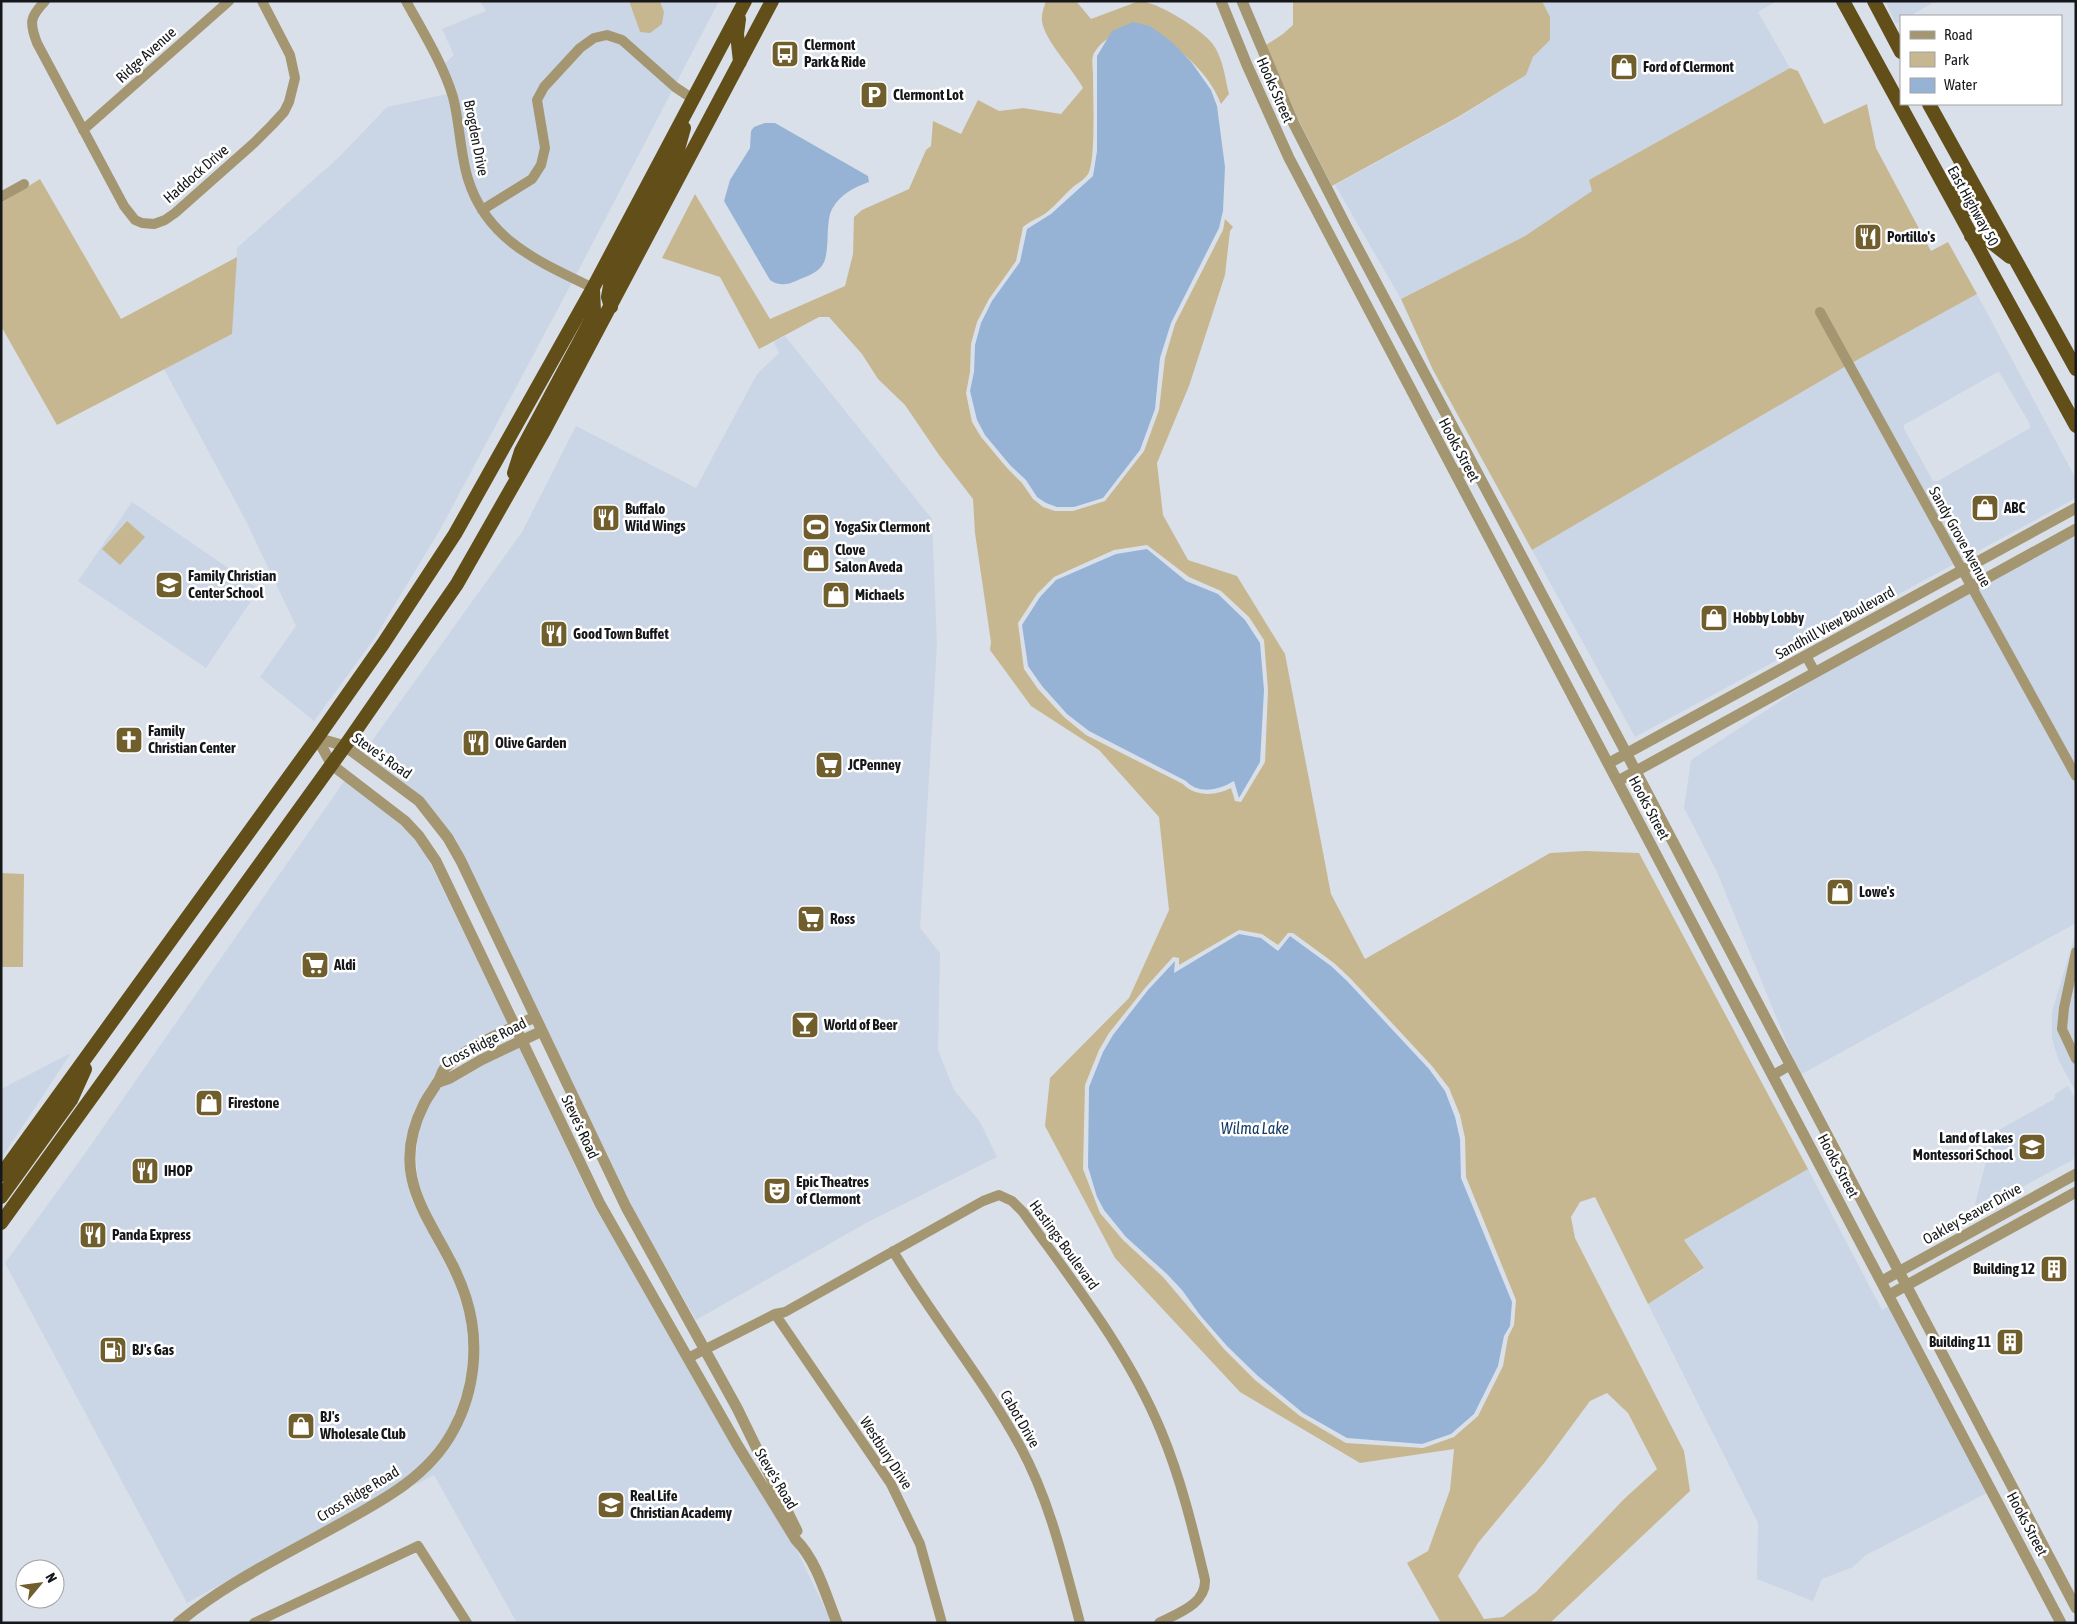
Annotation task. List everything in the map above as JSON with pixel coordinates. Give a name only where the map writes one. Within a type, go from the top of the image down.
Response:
[{"type":"highway","points":[[1,1223],[332,765],[452,591],[503,504],[611,307],[772,1]]},
{"type":"highway","name":"East Highway 50","points":[[1843,1],[2076,426]]},
{"type":"highway","points":[[1874,1],[1900,50]]},
{"type":"highway","points":[[740,63],[737,34],[742,6]]},
{"type":"highway","points":[[1,1175],[384,644],[455,534],[593,288],[742,6]]},
{"type":"highway","points":[[611,307],[608,297],[611,280],[676,157],[691,102]]},
{"type":"highway","name":"East Highway 50","points":[[1930,105],[2076,369]]},
{"type":"highway","points":[[1943,184],[1968,208],[1978,212],[1988,211]]},
{"type":"highway","points":[[1971,236],[1987,239],[2018,264]]},
{"type":"highway","points":[[503,504],[521,451],[590,322],[594,312],[593,288]]},
{"type":"highway","points":[[1,1197],[71,1100],[97,1041]]},
{"type":"street","name":"Haddock Drive","points":[[46,1],[35,12],[31,20],[33,32],[124,206],[135,220],[154,224],[175,214],[272,126],[284,112],[289,102],[293,89],[293,65],[290,55],[262,1]]},
{"type":"street","name":"Ridge Avenue","points":[[83,130],[229,1]]},
{"type":"street","name":"Brogden Drive","points":[[406,1],[443,73],[452,95],[468,179],[482,210],[492,224],[515,246],[554,269],[593,288]]},
{"type":"street","name":"Hooks Street","points":[[1221,1],[1289,158],[2061,1623]]},
{"type":"street","name":"Hooks Street","points":[[1242,1],[1294,124],[2076,1608]]},
{"type":"street","points":[[482,210],[532,179],[542,164],[545,148],[537,100],[544,87],[580,48],[594,38],[607,35],[622,40],[691,102]]},
{"type":"street","points":[[1,197],[24,184]]},
{"type":"street","name":"Sandy Grove Avenue","points":[[1820,312],[2076,776]]},
{"type":"street","points":[[1456,475],[1473,466]]},
{"type":"street","name":"Sandhill View Boulevard","points":[[1609,764],[2076,508]]},
{"type":"street","points":[[1618,781],[2076,529]]},
{"type":"street","points":[[1806,656],[1815,672]]},
{"type":"street","name":"Steve's Road","points":[[317,738],[345,746],[419,801],[448,838],[461,861],[626,1207],[746,1425],[801,1538],[802,1546]]},
{"type":"street","name":"Steve's Road","points":[[317,738],[332,765],[397,814],[418,836],[442,870],[600,1204],[738,1446],[796,1540],[802,1546],[819,1577],[837,1623]]},
{"type":"street","points":[[2076,952],[2062,1029],[2076,1060]]},
{"type":"street","name":"Cross Ridge Road","points":[[178,1623],[250,1573],[388,1497],[410,1482],[424,1470],[452,1433],[463,1410],[472,1374],[474,1337],[471,1317],[460,1280],[416,1198],[412,1182],[410,1157],[413,1132],[429,1093],[438,1082],[444,1069],[459,1057],[535,1017]]},
{"type":"street","name":"Cross Ridge Road","points":[[438,1082],[450,1078],[480,1060],[542,1031]]},
{"type":"street","points":[[1773,1075],[1789,1066]]},
{"type":"street","name":"Oakley Seaver Drive","points":[[1882,1281],[2076,1174]]},
{"type":"street","name":"Oakley Seaver Drive","points":[[1889,1295],[2076,1192]]},
{"type":"street","name":"Hastings Boulevard","points":[[688,1358],[774,1314],[785,1312],[983,1201],[999,1195],[1012,1201],[1029,1220],[1098,1316],[1135,1378],[1161,1430],[1188,1506],[1206,1588],[1200,1599],[1159,1623]]},
{"type":"street","points":[[2026,1201],[2034,1215]]},
{"type":"street","name":"Cabot Drive","points":[[894,1251],[996,1405],[1021,1447],[1060,1545],[1080,1623]]},
{"type":"street","name":"Westbury Drive","points":[[774,1314],[891,1484],[920,1544],[942,1623]]},
{"type":"street","points":[[254,1623],[274,1619],[418,1546],[467,1623]]},
{"type":"shaded area","points":[[480,1],[629,1],[640,32],[664,12],[660,1],[719,1],[441,528],[374,639],[314,721],[260,677],[296,626],[246,521],[164,369],[232,334],[237,248],[338,158],[387,107],[452,93],[440,68],[454,55],[442,29],[486,11]]},
{"type":"shaded area","points":[[1542,1],[1777,1],[1758,12],[1790,68],[1589,180],[1593,191],[1525,236],[1401,299],[1335,185],[1458,118],[1526,75],[1533,57],[1550,40],[1547,14]]},
{"type":"shaded area","points":[[1885,1],[1936,1],[1912,15],[1900,15],[1900,22],[1896,24]]},
{"type":"shaded area","points":[[1977,294],[2076,479],[2076,498],[1635,737],[1532,550],[1848,365]],"holes":[[[1999,372],[2030,424],[2030,428],[1938,481],[1933,481],[1904,429],[1904,425]]]},
{"type":"shaded area","points":[[785,336],[932,519],[937,645],[920,928],[940,953],[938,1050],[954,1090],[980,1122],[997,1157],[866,1223],[696,1320],[635,1213],[455,838],[422,797],[364,752],[522,532],[576,426],[696,488],[757,374],[779,353],[774,342]]},
{"type":"shaded area","name":"Family Christian Center School","points":[[132,502],[259,589],[206,668],[78,581]]},
{"type":"shaded area","points":[[2076,535],[2076,923],[1800,1075],[1716,870],[1684,808],[1691,760],[1818,676]]},
{"type":"shaded area","points":[[345,780],[393,818],[408,832],[426,855],[509,1025],[432,1079],[433,1081],[414,1112],[408,1132],[407,1182],[411,1199],[455,1283],[466,1319],[469,1354],[463,1392],[448,1431],[420,1467],[385,1493],[187,1603],[5,1263],[86,1152]]},
{"type":"shaded area","points":[[2076,932],[2076,1092],[2058,1059],[2052,1038],[2052,1012]]},
{"type":"shaded area","points":[[519,1047],[594,1206],[789,1534],[832,1623],[517,1623],[434,1475],[413,1486],[444,1453],[479,1353],[478,1326],[471,1295],[460,1270],[427,1209],[418,1180],[416,1157],[418,1132],[434,1095],[443,1085]]},
{"type":"shaded area","points":[[71,1053],[1,1159],[1,1089]]},
{"type":"shaded area","name":"Land of Lakes Montessori School","points":[[2068,1086],[2076,1100],[2076,1158],[1978,1211],[1975,1204],[1989,1150],[1990,1135],[2054,1099],[2055,1094]]},
{"type":"shaded area","points":[[1808,1169],[1882,1310],[1889,1306],[1987,1493],[1866,1555],[1853,1567],[1822,1579],[1813,1601],[1757,1579],[1758,1523],[1648,1304],[1704,1269],[1684,1240]]},
{"type":"green space","points":[[629,1],[660,1],[664,12],[662,24],[650,33],[640,32]]},
{"type":"green space","points":[[1046,1],[1076,1],[1091,19],[1139,1],[1147,2],[1167,11],[1198,31],[1212,43],[1221,61],[1229,94],[1221,104],[1212,86],[1199,69],[1182,53],[1164,41],[1145,33],[1126,32],[1109,38],[1094,53],[1092,61],[1093,142],[1091,167],[1088,174],[1046,213],[1023,227],[1016,261],[989,299],[977,322],[971,344],[970,372],[966,393],[972,422],[981,437],[1022,483],[1033,499],[1043,507],[1055,511],[1073,511],[1105,501],[1144,451],[1159,410],[1165,358],[1175,324],[1223,230],[1225,219],[1233,227],[1230,231],[1225,275],[1189,386],[1157,463],[1163,515],[1188,560],[1237,576],[1285,654],[1331,894],[1365,959],[1550,853],[1585,851],[1639,853],[1808,1169],[1684,1240],[1704,1268],[1648,1304],[1595,1197],[1580,1202],[1571,1217],[1575,1238],[1684,1451],[1690,1491],[1550,1623],[1441,1623],[1407,1563],[1428,1551],[1450,1490],[1454,1449],[1360,1463],[1240,1392],[1115,1258],[1045,1126],[1050,1078],[1129,998],[1169,910],[1159,817],[1099,750],[1031,706],[990,650],[991,642],[975,533],[973,499],[939,455],[905,405],[878,379],[862,354],[829,317],[819,317],[759,349],[720,277],[662,258],[695,194],[770,319],[845,286],[853,254],[854,217],[862,210],[909,189],[926,150],[931,146],[933,121],[961,134],[978,100],[999,111],[1023,108],[1061,114],[1083,88],[1053,46],[1044,29],[1042,16]],"holes":[[[1147,545],[1189,577],[1221,591],[1249,617],[1264,640],[1268,690],[1265,762],[1241,802],[1235,801],[1231,788],[1212,794],[1193,791],[1183,784],[1086,735],[1064,717],[1038,689],[1024,669],[1018,623],[1037,594],[1054,577],[1114,550]],[[1239,930],[1262,934],[1278,945],[1288,933],[1293,933],[1334,963],[1350,978],[1432,1066],[1449,1088],[1460,1115],[1465,1138],[1466,1177],[1516,1300],[1514,1325],[1508,1337],[1503,1366],[1478,1416],[1454,1437],[1423,1448],[1346,1443],[1300,1416],[1255,1380],[1224,1349],[1163,1277],[1123,1240],[1100,1213],[1083,1169],[1085,1085],[1099,1050],[1109,1033],[1173,957],[1179,958],[1179,965]],[[1607,1393],[1628,1413],[1657,1469],[1624,1499],[1536,1592],[1503,1617],[1484,1619],[1458,1576],[1478,1543],[1545,1462],[1590,1401]]]},
{"type":"green space","points":[[1293,1],[1542,1],[1550,17],[1550,40],[1533,57],[1526,75],[1458,117],[1332,186],[1299,121],[1266,45],[1293,25]]},
{"type":"green space","points":[[1790,68],[1798,71],[1824,124],[1867,104],[1876,148],[1931,251],[1948,242],[1977,294],[1848,365],[1532,550],[1433,370],[1401,299],[1525,236],[1592,191],[1589,180]]},
{"type":"green space","points":[[40,179],[121,319],[237,257],[232,334],[57,425],[1,326],[1,203]]},
{"type":"green space","points":[[127,521],[145,537],[120,565],[102,549]]},
{"type":"green space","points":[[1,873],[24,874],[23,967],[1,967]]},
{"type":"water","points":[[1133,22],[1150,26],[1172,42],[1192,63],[1211,90],[1217,106],[1225,167],[1223,211],[1219,228],[1171,323],[1160,358],[1155,409],[1140,450],[1103,498],[1074,507],[1057,507],[1037,497],[1026,480],[1010,465],[985,435],[977,420],[970,391],[974,372],[975,345],[981,323],[992,301],[1020,262],[1027,229],[1051,214],[1093,176],[1097,151],[1097,56],[1112,31]]},
{"type":"water","points":[[765,123],[775,123],[868,176],[869,182],[844,195],[832,209],[828,223],[826,256],[820,268],[808,276],[786,284],[779,284],[770,280],[724,201],[730,180],[750,148],[751,131],[754,127]]},
{"type":"water","points":[[1147,549],[1186,581],[1218,594],[1245,620],[1260,643],[1264,690],[1260,762],[1239,798],[1234,781],[1216,789],[1203,790],[1197,788],[1089,731],[1067,714],[1042,686],[1028,666],[1022,625],[1040,597],[1056,580],[1116,554]]},
{"type":"water","name":"Wilma Lake","points":[[1239,934],[1261,938],[1278,951],[1290,936],[1331,966],[1429,1069],[1445,1091],[1455,1117],[1460,1139],[1461,1178],[1512,1302],[1510,1326],[1504,1336],[1498,1366],[1474,1414],[1451,1434],[1422,1444],[1347,1438],[1303,1413],[1258,1376],[1227,1346],[1200,1315],[1182,1290],[1126,1237],[1104,1210],[1097,1197],[1088,1167],[1089,1087],[1103,1052],[1113,1035],[1148,990],[1175,961],[1174,973]]},
{"type":"place","name":"Clermont Park & Ride","points":[[785,54]]},
{"type":"place","name":"Ford of Clermont","points":[[1624,67]]},
{"type":"place","name":"Clermont Lot","points":[[874,95]]},
{"type":"place","name":"Portillo's","points":[[1868,237]]},
{"type":"place","name":"ABC","points":[[1985,508]]},
{"type":"place","name":"Buffalo Wild Wings","points":[[606,518]]},
{"type":"place","name":"YogaSix Clermont","points":[[816,527]]},
{"type":"place","name":"Clove Salon Aveda","points":[[816,559]]},
{"type":"place","name":"Family Christian Center School","points":[[169,585]]},
{"type":"place","name":"Michaels","points":[[836,595]]},
{"type":"place","name":"Hobby Lobby","points":[[1714,618]]},
{"type":"place","name":"Good Town Buffet","points":[[554,634]]},
{"type":"place","name":"Family Christian Center","points":[[129,740]]},
{"type":"place","name":"Olive Garden","points":[[476,743]]},
{"type":"place","name":"JCPenney","points":[[829,765]]},
{"type":"place","name":"Lowe's","points":[[1840,892]]},
{"type":"place","name":"Ross","points":[[811,919]]},
{"type":"place","name":"Aldi","points":[[315,965]]},
{"type":"place","name":"World of Beer","points":[[805,1025]]},
{"type":"place","name":"Firestone","points":[[209,1103]]},
{"type":"place","name":"Land of Lakes Montessori School","points":[[2032,1147]]},
{"type":"place","name":"IHOP","points":[[145,1171]]},
{"type":"place","name":"Epic Theatres of Clermont","points":[[777,1191]]},
{"type":"place","name":"Panda Express","points":[[93,1235]]},
{"type":"place","name":"Building 12","points":[[2054,1269]]},
{"type":"place","name":"Building 11","points":[[2010,1342]]},
{"type":"place","name":"BJ's Gas","points":[[113,1350]]},
{"type":"place","name":"BJ's Wholesale Club","points":[[301,1426]]},
{"type":"place","name":"Real Life Christian Academy","points":[[611,1505]]}]
